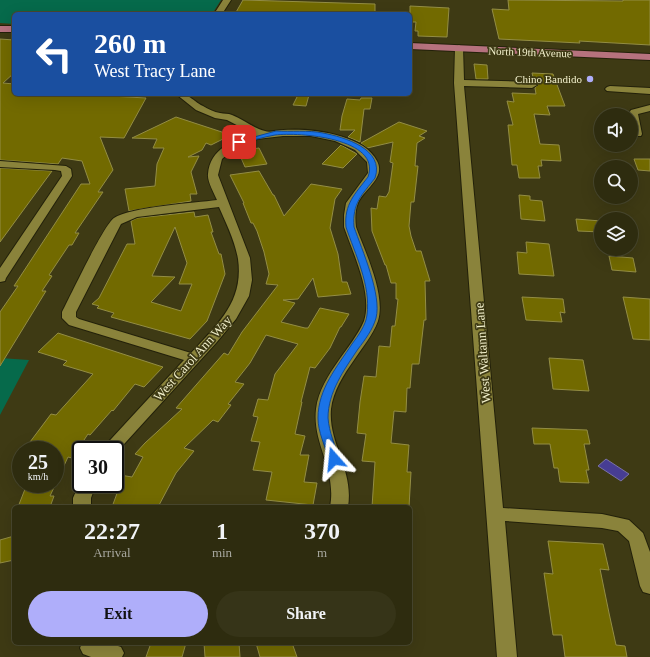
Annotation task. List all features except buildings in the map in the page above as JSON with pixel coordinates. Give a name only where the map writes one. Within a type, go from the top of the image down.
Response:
[{"type":"main road","points":[[0,29],[12,29]]},
{"type":"main road","name":"North 19th Avenue","points":[[412,46],[650,57]]},
{"type":"street","points":[[219,12],[227,0]]},
{"type":"street","name":"West Waltann Lane","points":[[459,48],[458,56],[460,83],[494,514],[507,657]]},
{"type":"street","points":[[460,83],[532,85]]},
{"type":"street","points":[[610,89],[650,91]]},
{"type":"street","points":[[183,96],[198,108],[218,116],[221,120],[258,136]]},
{"type":"street","points":[[638,111],[650,108]]},
{"type":"street","name":"West Carol Ann Way","points":[[117,441],[231,316],[238,304],[245,286],[244,258],[213,175],[212,168],[214,161],[228,148],[258,136],[287,132],[339,138],[351,143],[366,153],[372,161],[373,173],[372,178],[352,202],[349,218],[350,227],[370,287],[373,302],[372,317],[365,333],[336,375],[329,389],[323,419],[326,435],[341,482],[339,505]]},
{"type":"street","points":[[0,164],[55,167],[66,169],[67,176],[0,278]]},
{"type":"street","points":[[192,358],[74,322],[69,318],[69,312],[112,229],[120,219],[136,214],[223,203]]},
{"type":"street","points":[[82,505],[84,493]]},
{"type":"street","points":[[494,514],[602,521],[623,525],[637,538],[650,586]]},
{"type":"street","points":[[89,649],[116,651]]},
{"type":"green space","points":[[0,0],[221,0],[213,12],[12,12],[12,24],[0,23]]},
{"type":"green space","points":[[0,358],[29,360],[0,415]]},
{"type":"shaded area","points":[[606,459],[629,474],[621,481],[598,466]]},
{"type":"place","name":"Chino Bandido","points":[[590,79]]},
{"type":"route","points":[[239,142],[276,133],[287,132],[321,134],[339,138],[351,143],[366,153],[372,161],[372,178],[352,202],[349,218],[350,227],[370,287],[373,302],[372,317],[365,333],[336,375],[329,389],[323,419],[326,435],[334,459]]}]
